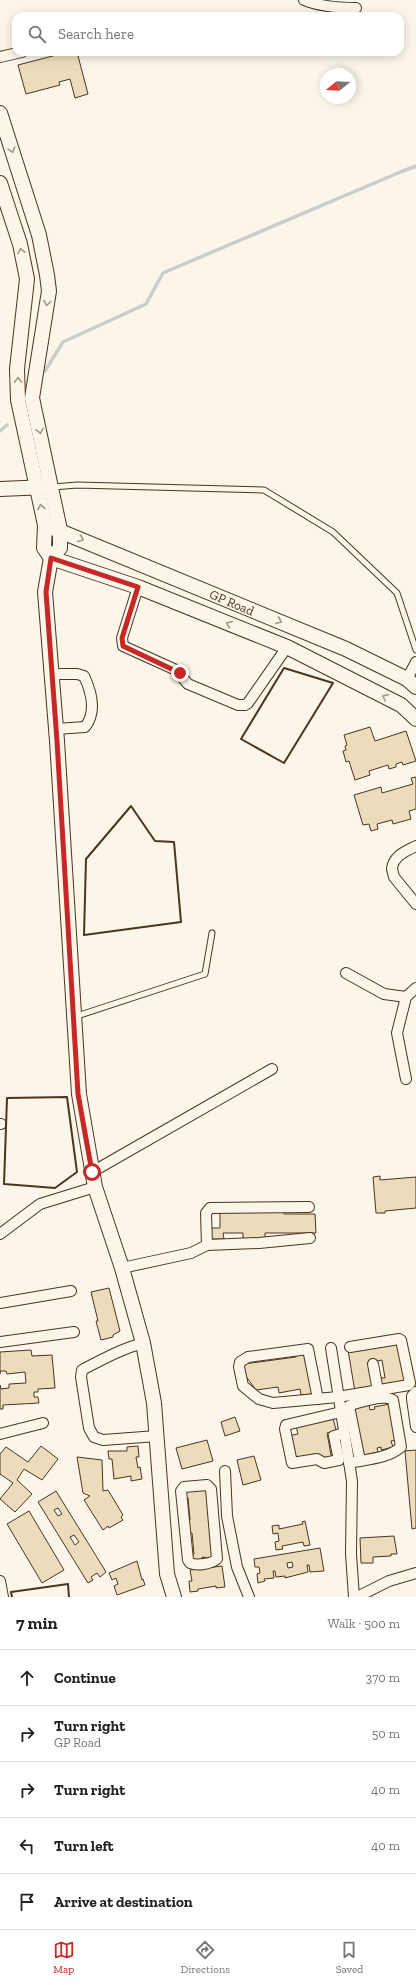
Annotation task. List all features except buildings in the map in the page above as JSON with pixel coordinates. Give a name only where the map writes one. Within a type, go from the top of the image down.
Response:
[{"type":"street","points":[[304,0],[318,5],[340,8],[356,8]]},
{"type":"street","points":[[0,57],[12,54]]},
{"type":"street","points":[[1,119],[40,236],[49,291],[32,398],[60,530],[60,548],[51,558],[46,592],[56,729],[78,1094],[95,1187],[122,1268],[144,1343],[154,1403],[167,1574],[174,1597]]},
{"type":"street","points":[[0,183],[20,244],[27,279],[17,369],[18,400],[45,525],[44,548],[51,558]]},
{"type":"street","points":[[27,279],[47,275]]},
{"type":"street","points":[[0,489],[52,487]]},
{"type":"street","name":"GP Road","points":[[45,525],[346,649],[411,683]]},
{"type":"street","name":"GP Road","points":[[51,558],[138,587],[287,647],[401,705],[416,719]]},
{"type":"street","points":[[138,587],[122,638],[123,646],[176,670],[188,684],[238,705],[248,703],[287,647]]},
{"type":"street","points":[[411,683],[416,662]]},
{"type":"street","points":[[52,674],[77,674],[84,676],[90,689],[92,712],[92,717],[85,727],[56,729]]},
{"type":"street","points":[[416,846],[402,853],[396,859],[392,869],[394,877],[416,904]]},
{"type":"street","points":[[346,973],[384,994],[406,997]]},
{"type":"street","points":[[406,1079],[397,1034],[406,997],[416,988]]},
{"type":"street","points":[[92,1172],[272,1069]]},
{"type":"street","points":[[0,1234],[40,1204],[95,1187]]},
{"type":"street","points":[[207,1245],[206,1213],[210,1208],[309,1207]]},
{"type":"street","points":[[122,1268],[191,1253],[207,1245],[259,1243],[310,1238]]},
{"type":"street","points":[[0,1303],[71,1291]]},
{"type":"street","points":[[0,1342],[74,1332]]},
{"type":"street","points":[[318,1399],[308,1349],[248,1357],[240,1362],[239,1367],[243,1386],[259,1399],[273,1403],[318,1399],[338,1397],[407,1386],[410,1383],[401,1340],[399,1339],[350,1347]]},
{"type":"street","points":[[144,1343],[121,1349],[90,1365],[82,1370],[81,1377],[89,1428],[94,1437],[102,1440],[157,1436]]},
{"type":"street","points":[[331,1348],[352,1481],[351,1554],[355,1597],[389,1581],[416,1573]]},
{"type":"street","points":[[373,1364],[378,1391]]},
{"type":"street","points":[[416,1392],[412,1396],[412,1399],[416,1427]]},
{"type":"street","points":[[349,1463],[360,1461],[391,1454],[401,1446],[402,1442],[394,1400],[391,1398],[385,1397],[349,1406],[360,1461]]},
{"type":"street","points":[[341,1412],[286,1425],[285,1429],[292,1463],[317,1459],[322,1463],[339,1460],[334,1436],[344,1433]]},
{"type":"street","points":[[0,1434],[43,1423]]},
{"type":"street","points":[[225,1471],[227,1516],[237,1567],[249,1597]]},
{"type":"street","points":[[207,1485],[211,1487],[216,1538],[217,1559],[213,1562],[194,1565],[190,1563],[181,1491],[184,1487],[207,1485]]},
{"type":"street","points":[[216,1538],[231,1537]]},
{"type":"street","points":[[0,1581],[3,1597]]},
{"type":"lane","points":[[52,487],[77,485],[264,490],[333,532],[397,593],[416,650]]},
{"type":"lane","points":[[74,1018],[205,974],[212,933]]},
{"type":"waterway","points":[[45,371],[63,342],[146,304],[163,273],[416,166]]},
{"type":"waterway","points":[[0,431],[7,425]]},
{"type":"wall","points":[[284,668],[333,683],[284,763],[241,739],[284,668]]},
{"type":"wall","points":[[131,806],[155,841],[174,842],[181,922],[84,935],[86,859],[131,806]]},
{"type":"wall","points":[[67,1097],[77,1172],[55,1188],[4,1184],[7,1098],[67,1097]]},
{"type":"wall","points":[[12,1597],[11,1592],[68,1584],[69,1597]]},
{"type":"route","points":[[92,1172],[78,1094],[71,960],[46,592],[51,558],[138,587],[121,641],[123,646],[180,673]]}]
